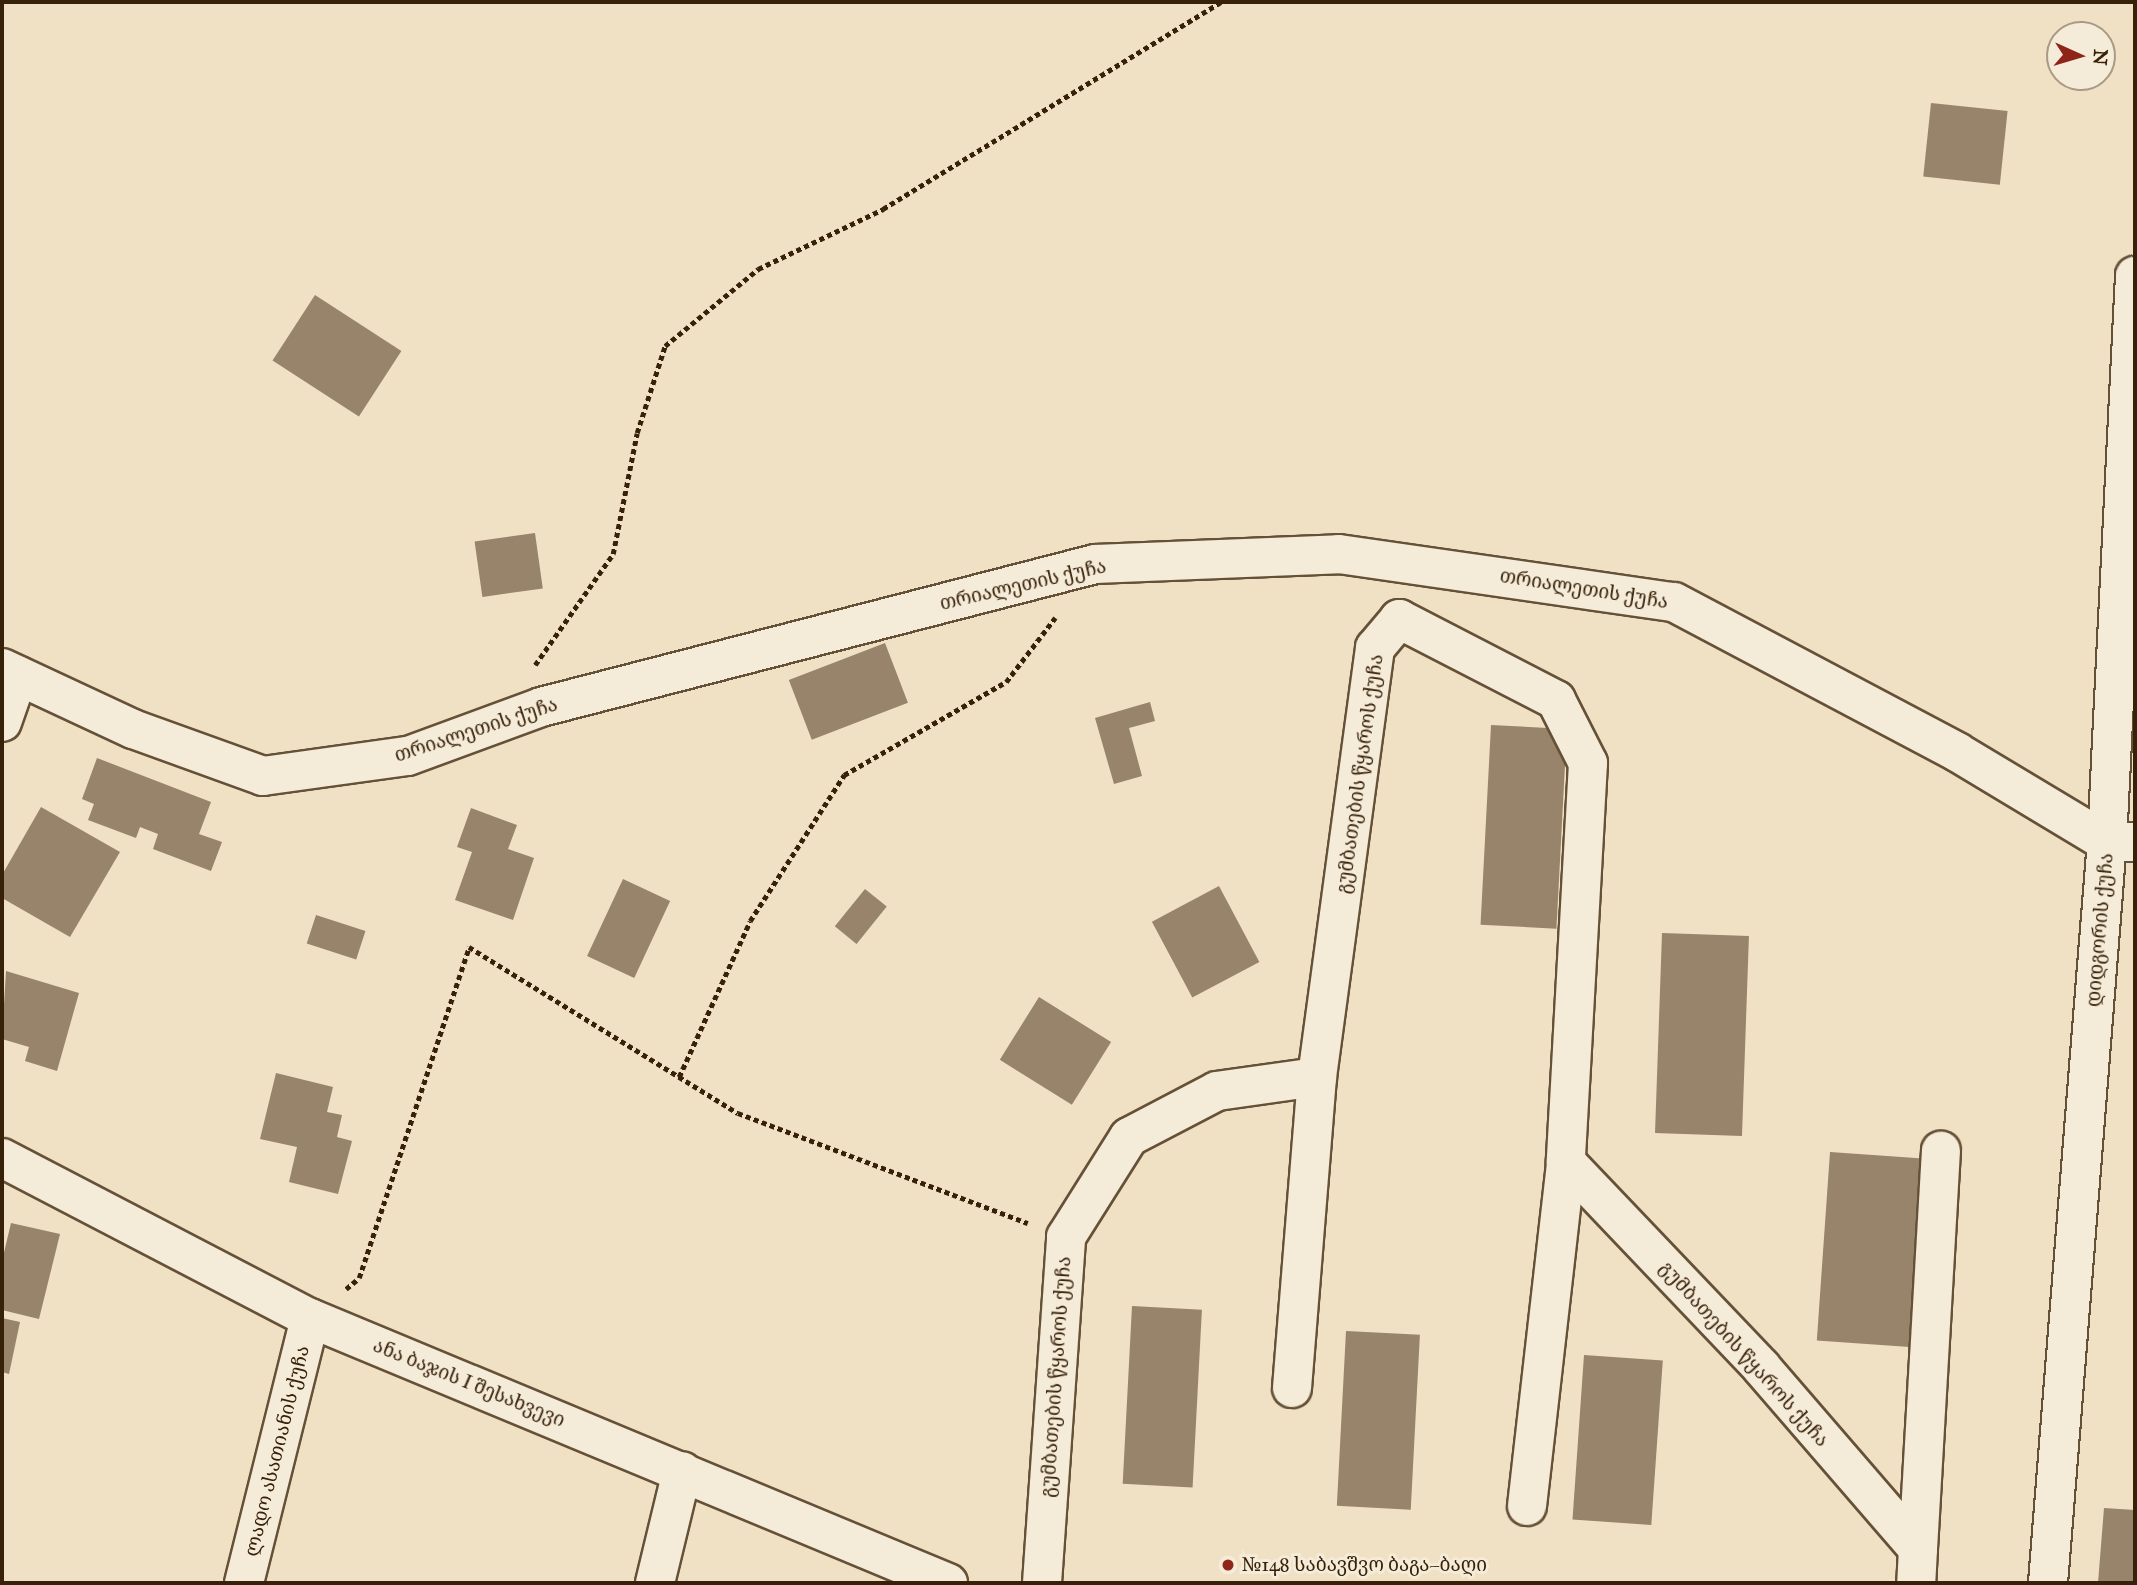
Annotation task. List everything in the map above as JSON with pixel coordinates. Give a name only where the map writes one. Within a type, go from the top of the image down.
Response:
[{"type":"street","name":"დიდგორის ქუჩა","points":[[2048,1583],[2121,842],[2135,276]]},
{"type":"street","name":"თრიალეთის ქუჩა","points":[[10,672],[133,729],[263,776],[408,757],[541,707],[1095,564],[1339,554],[1674,602],[2121,842]]},
{"type":"street","points":[[1397,562],[1399,619],[1556,701],[1587,763],[1566,1162],[1527,1506]]},
{"type":"street","name":"გუმბათების წყაროს ქუჩა","points":[[1292,1388],[1317,1077],[1376,648],[1399,619]]},
{"type":"street","points":[[2,722],[10,672]]},
{"type":"street","name":"გუმბათების წყაროს ქუჩა","points":[[1042,1583],[1066,1237],[1129,1138],[1217,1091],[1317,1077]]},
{"type":"street","name":"გუმბათების წყაროს ქუჩა","points":[[1917,1566],[1941,1151]]},
{"type":"street","name":"ანა ბაჯის I შესახვევი","points":[[2,1158],[310,1318],[948,1583]]},
{"type":"street","name":"გუმბათების წყაროს ქუჩა","points":[[1566,1162],[1761,1367],[1917,1566]]},
{"type":"street","name":"ლადო ასათიანის ქუჩა","points":[[244,1583],[310,1318]]},
{"type":"street","points":[[655,1583],[682,1471]]},
{"type":"path","points":[[524,674],[613,554],[637,433],[665,346],[758,269],[883,209],[1221,2]]},
{"type":"path","points":[[679,1077],[750,921],[844,775],[1006,682],[1095,564]]},
{"type":"path","points":[[310,1318],[359,1278],[469,947],[737,1113],[1066,1237]]},
{"type":"building","points":[[1931,103],[2008,111],[2000,185],[1923,177]]},
{"type":"building","points":[[315,295],[401,351],[359,417],[273,360]]},
{"type":"building","points":[[535,533],[543,588],[482,597],[475,541]]},
{"type":"building","points":[[885,643],[908,703],[812,740],[789,680]]},
{"type":"building","points":[[1150,702],[1155,721],[1129,728],[1142,776],[1114,784],[1095,718]]},
{"type":"building","points":[[1491,725],[1567,729],[1556,929],[1481,925]]},
{"type":"building","points":[[97,758],[211,802],[199,834],[222,842],[211,871],[153,849],[158,834],[140,827],[136,838],[88,820],[94,804],[82,799]]},
{"type":"building","points":[[41,807],[120,852],[70,937],[2,898],[2,875]]},
{"type":"building","points":[[471,808],[517,825],[508,849],[534,858],[513,920],[455,900],[472,852],[457,847]]},
{"type":"building","points":[[623,879],[670,901],[634,978],[587,956]]},
{"type":"building","points":[[1219,886],[1259,962],[1192,998],[1152,922]]},
{"type":"building","points":[[865,889],[887,907],[857,944],[835,926]]},
{"type":"building","points":[[316,915],[365,931],[356,960],[307,944]]},
{"type":"building","points":[[1662,933],[1749,936],[1742,1136],[1655,1133]]},
{"type":"building","points":[[6,971],[79,993],[57,1071],[25,1061],[29,1047],[2,1039]]},
{"type":"building","points":[[1039,997],[1111,1042],[1072,1105],[1000,1060]]},
{"type":"building","points":[[276,1073],[333,1087],[327,1112],[342,1115],[337,1137],[352,1141],[338,1194],[289,1182],[297,1147],[260,1139]]},
{"type":"building","points":[[1830,1152],[1923,1158],[1910,1347],[1817,1341]]},
{"type":"building","points":[[11,1223],[60,1234],[39,1319],[2,1310],[2,1261]]},
{"type":"building","points":[[1132,1306],[1202,1310],[1193,1487],[1123,1484]]},
{"type":"building","points":[[2,1318],[20,1322],[9,1374],[2,1372]]},
{"type":"building","points":[[1346,1331],[1420,1335],[1411,1510],[1337,1506]]},
{"type":"building","points":[[1584,1355],[1663,1361],[1651,1525],[1572,1520]]},
{"type":"building","points":[[2104,1508],[2135,1510],[2135,1583],[2098,1583]]},
{"type":"place","name":"№148 საბავშვო ბაგა–ბაღი","points":[[1228,1565]]}]
